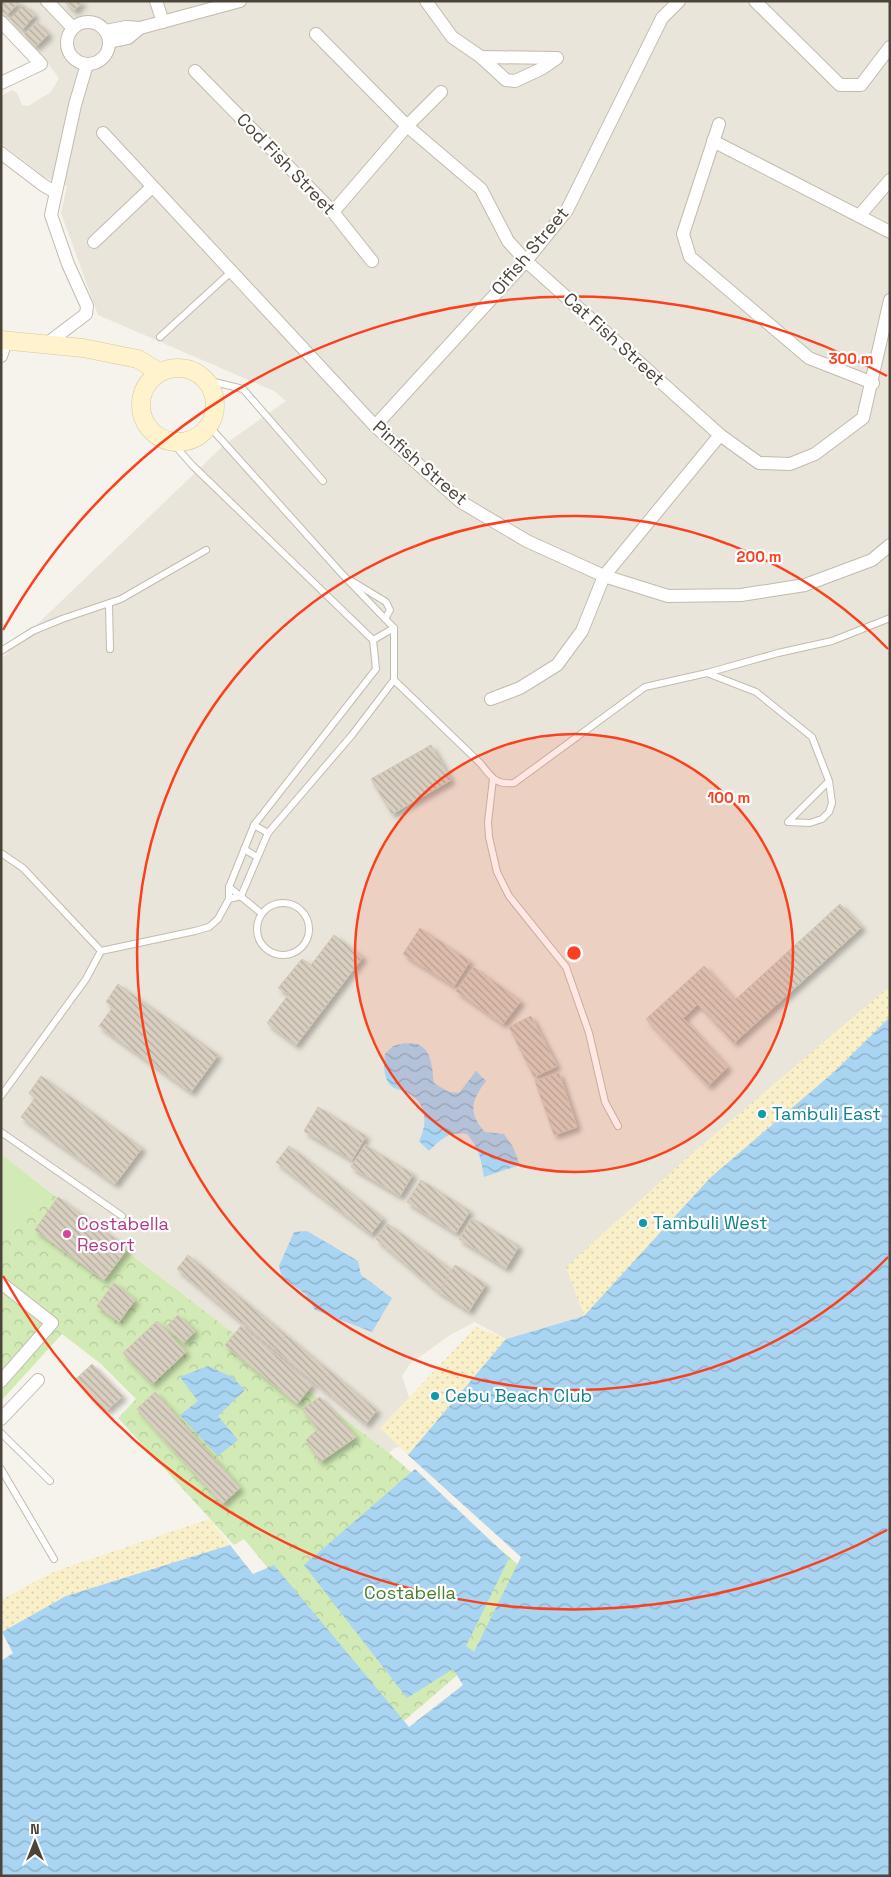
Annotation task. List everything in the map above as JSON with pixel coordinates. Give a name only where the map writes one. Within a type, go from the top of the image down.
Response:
[{"type":"street","points":[[47,1],[73,28]]},
{"type":"street","points":[[156,1],[163,22]]},
{"type":"street","points":[[108,36],[126,27],[140,28],[240,1]]},
{"type":"street","points":[[426,1],[452,37],[481,57],[506,80],[515,81],[557,58],[481,57]]},
{"type":"street","name":"Oifish Street","points":[[375,426],[526,260],[567,210],[662,18],[679,1]]},
{"type":"street","points":[[755,1],[840,86],[861,86],[890,47]]},
{"type":"street","points":[[1,22],[41,64],[1,83]]},
{"type":"street","points":[[96,23],[108,36],[107,53],[98,62],[87,64],[74,59],[67,47],[69,34],[78,24],[96,23]]},
{"type":"street","name":"Cat Fish Street","points":[[316,34],[407,126],[481,189],[508,241],[526,260],[720,435],[758,463],[790,464],[815,454],[863,418],[890,300]]},
{"type":"street","points":[[45,345],[86,314],[88,306],[68,264],[51,215],[75,105],[87,64]]},
{"type":"street","name":"Cod Fish Street","points":[[195,71],[333,212],[372,261]]},
{"type":"street","points":[[333,212],[407,126],[441,92]]},
{"type":"street","points":[[719,124],[683,234],[690,257],[809,358],[872,383]]},
{"type":"street","name":"Pinfish Street","points":[[103,133],[375,426],[461,502],[527,541],[604,576],[668,596],[741,595],[805,585],[872,560],[890,545]]},
{"type":"street","points":[[713,141],[890,232]]},
{"type":"street","points":[[1,153],[55,192]]},
{"type":"street","points":[[859,216],[890,180]]},
{"type":"street","points":[[94,242],[152,187]]},
{"type":"street","points":[[3,346],[45,345],[83,348],[138,359],[159,372]]},
{"type":"street","points":[[172,368],[188,369],[206,380],[215,407],[209,426],[203,433],[193,440],[172,442],[156,436],[148,429],[141,412],[143,394],[150,381],[159,372],[172,368]]},
{"type":"street","points":[[492,699],[520,688],[557,665],[582,631],[604,576],[720,435]]},
{"type":"street","points":[[1,1283],[52,1323],[1,1380]]},
{"type":"street","points":[[1,1419],[38,1380]]},
{"type":"lane","points":[[160,337],[231,272]]},
{"type":"lane","points":[[206,380],[243,389],[323,481]]},
{"type":"lane","points":[[209,426],[342,574],[394,628],[394,680],[352,735],[268,833],[241,896]]},
{"type":"lane","points":[[1,1096],[86,979],[101,951],[209,927],[218,918],[229,899],[229,887],[254,825],[376,669],[373,640],[192,465],[172,442]]},
{"type":"lane","points":[[1,651],[33,631],[62,619],[109,604],[206,550]]},
{"type":"lane","points":[[342,574],[386,602],[390,610],[385,619]]},
{"type":"lane","points":[[109,604],[110,649]]},
{"type":"lane","points":[[394,680],[481,764],[493,779],[504,785],[514,783],[645,687],[706,673],[778,652],[832,641],[890,618]]},
{"type":"lane","points":[[373,640],[394,628]]},
{"type":"lane","points":[[706,673],[756,692],[812,737],[829,781],[832,803],[829,812],[822,819],[810,823],[788,822],[829,781]]},
{"type":"lane","points":[[493,779],[488,822],[496,872],[510,896],[566,967],[589,1033],[605,1102],[618,1126]]},
{"type":"lane","points":[[254,825],[268,833]]},
{"type":"lane","points":[[244,849],[257,857]]},
{"type":"lane","points":[[1,853],[23,868],[101,951]]},
{"type":"lane","points":[[229,887],[261,914]]},
{"type":"lane","points":[[229,899],[241,896]]},
{"type":"lane","points":[[277,903],[295,905],[308,918],[310,936],[299,952],[281,956],[264,948],[256,931],[261,914],[277,903]]},
{"type":"lane","points":[[1,1132],[122,1216]]},
{"type":"lane","points":[[1,1433],[50,1481]]},
{"type":"lane","points":[[1,1469],[54,1559]]},
{"type":"shaded area","points":[[1,1],[890,1],[890,1017],[584,1316],[506,1339],[475,1322],[450,1335],[410,1364],[402,1376],[412,1406],[406,1446],[394,1448],[389,1453],[1,1154],[1,659],[225,444],[286,401],[274,391],[98,315],[61,213],[67,186],[44,177],[1,143],[1,96],[12,90],[17,93],[22,105],[28,106],[51,92],[59,78],[49,65],[1,17]]},
{"type":"green space","points":[[1,1154],[50,1192],[1,1244]]},
{"type":"green space","name":"Costabella","points":[[50,1192],[389,1453],[552,1594],[398,1726],[244,1539],[234,1545],[118,1418],[136,1399],[101,1364],[62,1334],[1,1401],[1,1244]]},
{"type":"sand","points":[[890,986],[890,1017],[834,1072],[710,1178],[584,1316],[566,1267],[689,1156]]},
{"type":"sand","name":"Cebu Beach Club","points":[[476,1327],[506,1339],[408,1455],[380,1428]]},
{"type":"sand","points":[[209,1519],[230,1545],[66,1596],[2,1632],[1,1600],[53,1572]]},
{"type":"water","points":[[890,1017],[890,1876],[1,1876],[1,1661],[13,1653],[2,1632],[66,1596],[230,1545],[253,1574],[274,1565],[409,1727],[463,1685],[453,1669],[407,1698],[304,1565],[415,1469],[509,1558],[466,1646],[474,1652],[521,1557],[408,1455],[506,1339],[584,1316],[710,1178],[834,1072]]},
{"type":"water","points":[[405,1043],[417,1044],[426,1051],[431,1061],[434,1083],[449,1092],[459,1093],[476,1071],[486,1081],[475,1100],[474,1112],[476,1119],[485,1132],[504,1134],[513,1147],[520,1165],[484,1177],[479,1154],[467,1134],[450,1135],[429,1151],[419,1141],[424,1128],[422,1108],[414,1097],[390,1085],[386,1079],[385,1072],[385,1054],[393,1046]]},
{"type":"water","points":[[307,1231],[358,1261],[361,1275],[392,1298],[372,1332],[315,1310],[305,1294],[282,1277],[279,1266],[294,1232]]},
{"type":"water","points":[[208,1366],[232,1377],[245,1390],[218,1416],[238,1440],[218,1456],[180,1415],[198,1401],[180,1377]]},
{"type":"building","points":[[1,1],[20,1],[7,15],[1,10]]},
{"type":"building","points":[[64,1],[83,1],[74,11]]},
{"type":"building","points":[[24,5],[35,15],[22,30],[10,19]]},
{"type":"building","points":[[37,22],[49,34],[35,47],[24,34]]},
{"type":"building","points":[[431,745],[451,780],[392,814],[371,779]]},
{"type":"building","points":[[840,904],[862,927],[734,1043],[698,1004],[683,1018],[728,1067],[708,1086],[646,1019],[704,966],[735,1000]]},
{"type":"building","points":[[420,928],[470,961],[454,986],[403,954]]},
{"type":"building","points":[[334,935],[363,957],[296,1045],[267,1023],[289,994],[278,988],[302,959],[311,965]]},
{"type":"building","points":[[474,967],[521,1001],[503,1024],[456,991]]},
{"type":"building","points":[[118,984],[218,1055],[191,1092],[99,1026],[113,1007],[106,1002]]},
{"type":"building","points":[[531,1016],[557,1066],[534,1077],[509,1027]]},
{"type":"building","points":[[559,1073],[577,1127],[554,1135],[535,1081]]},
{"type":"building","points":[[41,1076],[142,1148],[115,1184],[21,1117],[35,1098],[29,1093]]},
{"type":"building","points":[[318,1107],[366,1136],[352,1160],[304,1131]]},
{"type":"building","points":[[365,1145],[413,1174],[400,1196],[351,1167]]},
{"type":"building","points":[[289,1146],[383,1218],[371,1234],[276,1162]]},
{"type":"building","points":[[421,1180],[470,1211],[456,1233],[407,1202]]},
{"type":"building","points":[[58,1197],[128,1248],[104,1280],[35,1230]]},
{"type":"building","points":[[472,1218],[519,1246],[506,1268],[459,1239]]},
{"type":"building","points":[[388,1224],[452,1270],[439,1292],[376,1239]]},
{"type":"building","points":[[188,1255],[286,1335],[274,1349],[177,1269]]},
{"type":"building","points":[[455,1265],[486,1284],[469,1311],[439,1292]]},
{"type":"building","points":[[114,1283],[135,1300],[119,1322],[97,1306]]},
{"type":"building","points":[[178,1315],[195,1331],[184,1343],[166,1327]]},
{"type":"building","points":[[157,1321],[186,1352],[152,1384],[123,1353]]},
{"type":"building","points":[[241,1326],[312,1385],[297,1404],[225,1345]]},
{"type":"building","points":[[286,1335],[377,1410],[366,1424],[274,1349]]},
{"type":"building","points":[[92,1364],[123,1396],[106,1411],[76,1379]]},
{"type":"building","points":[[155,1392],[240,1488],[222,1504],[137,1409]]},
{"type":"building","points":[[320,1397],[356,1437],[320,1462],[306,1440],[318,1429],[302,1409]]},
{"type":"place","name":"Tambuli East","points":[[762,1114]]},
{"type":"place","name":"Tambuli West","points":[[643,1223]]},
{"type":"place","name":"Costabella Resort","points":[[67,1234]]},
{"type":"place","name":"Cebu Beach Club","points":[[435,1396]]}]
